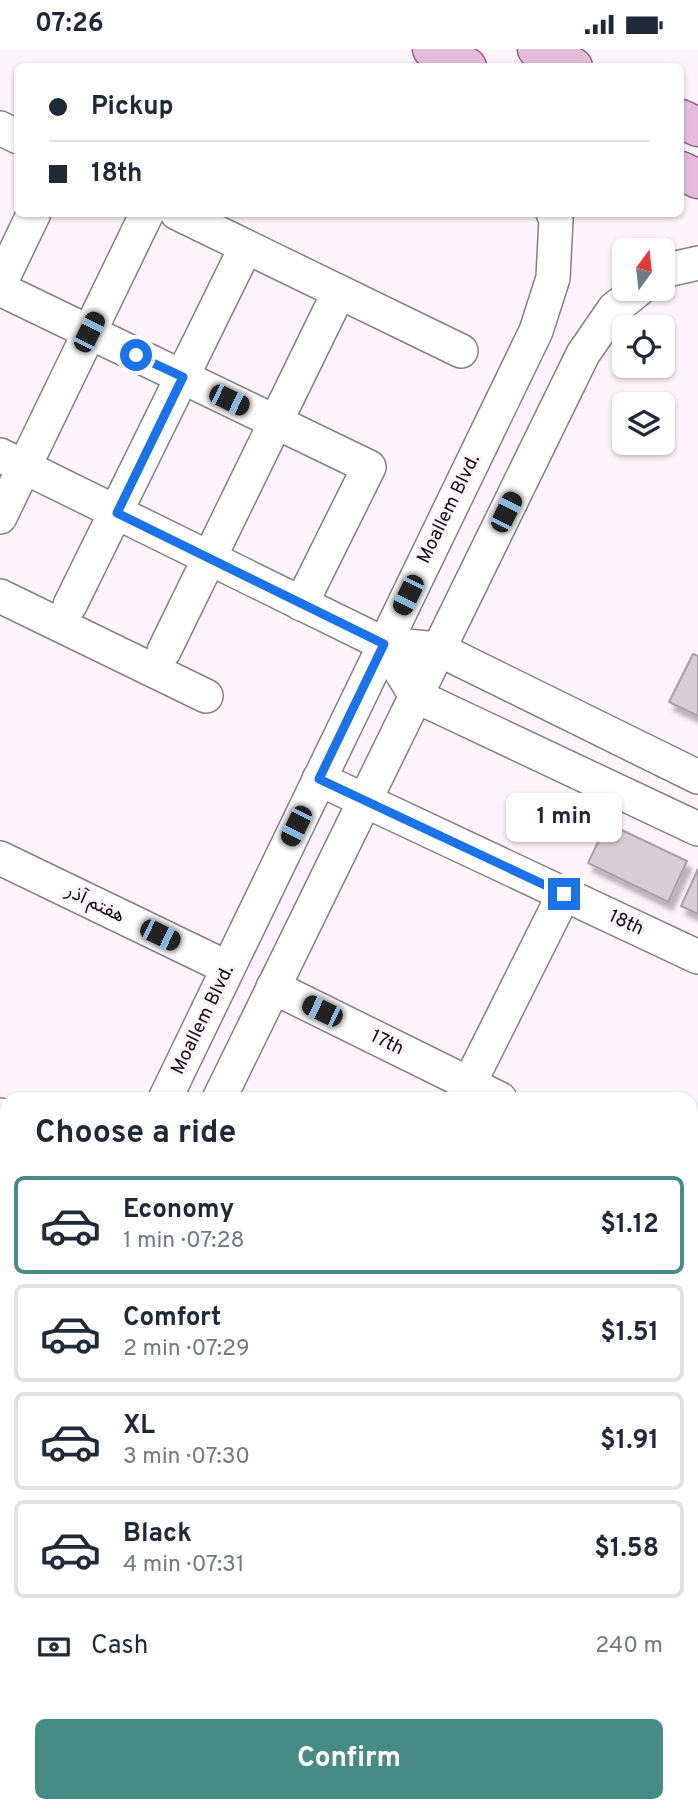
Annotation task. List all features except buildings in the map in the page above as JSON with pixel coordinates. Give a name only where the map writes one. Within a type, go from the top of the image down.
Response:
[{"type":"main road","points":[[432,49],[459,63]]},
{"type":"main road","points":[[537,49],[565,63]]},
{"type":"street","points":[[423,49],[436,63]]},
{"type":"street","points":[[32,217],[0,286],[89,332],[369,467],[301,604]]},
{"type":"street","points":[[0,517],[12,461],[89,332],[145,217]]},
{"type":"street","points":[[185,217],[461,351]]},
{"type":"street","name":"Moallem Blvd.","points":[[168,1092],[536,331],[553,278],[555,217]]},
{"type":"street","points":[[71,605],[246,247]]},
{"type":"street","points":[[676,268],[698,263]]},
{"type":"street","points":[[164,651],[339,292]]},
{"type":"street","points":[[222,1092],[583,354],[614,309],[624,301]]},
{"type":"street","points":[[12,461],[384,644],[438,649],[698,777]]},
{"type":"street","points":[[4,608],[206,696]]},
{"type":"street","points":[[384,644],[416,696],[698,829]]},
{"type":"street","name":"18th","points":[[319,779],[698,957]]},
{"type":"street","name":"هفتم آذر","points":[[0,857],[228,968]]},
{"type":"street","points":[[469,1084],[564,894]]},
{"type":"street","name":"17th","points":[[273,987],[486,1092]]},
{"type":"route","points":[[136,355],[183,377],[117,513],[384,644],[319,779],[564,894]]}]
